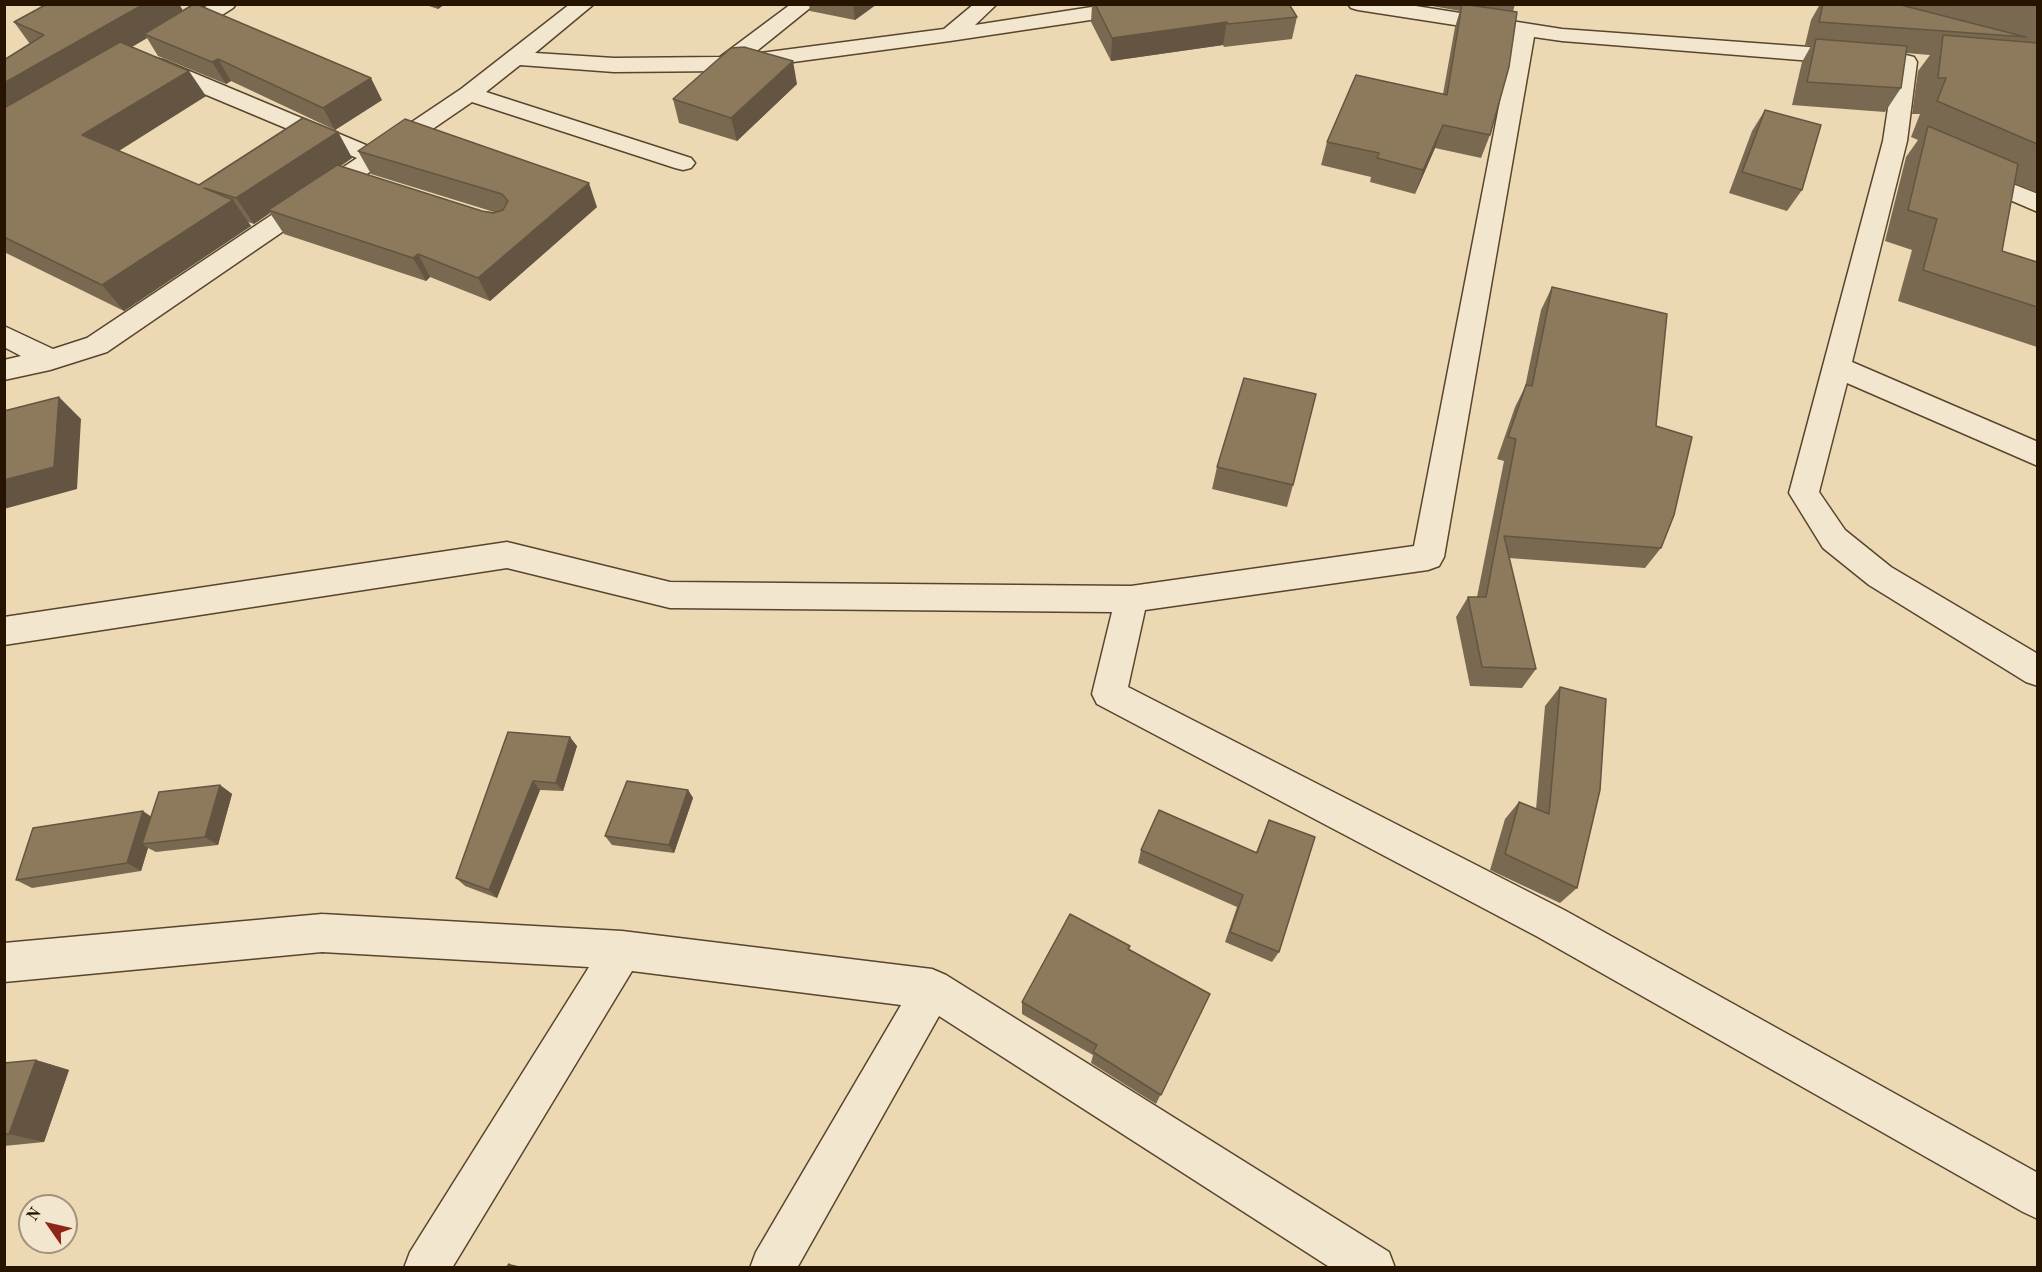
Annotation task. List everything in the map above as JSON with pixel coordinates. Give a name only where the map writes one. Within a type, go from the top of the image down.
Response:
[{"type":"street","points":[[226,4],[136,57],[375,158]]},
{"type":"street","points":[[4,370],[50,360],[97,345],[469,94],[584,4]]},
{"type":"street","points":[[726,64],[805,4]]},
{"type":"street","points":[[950,35],[987,4]]},
{"type":"street","points":[[514,58],[614,65],[726,64],[950,35],[1157,4]]},
{"type":"street","points":[[1358,4],[1574,36],[1897,61],[1906,146],[1838,367],[1804,493],[1834,539],[1880,576],[2037,672]]},
{"type":"street","points":[[4,631],[507,555],[670,595],[1131,599],[1428,557],[1525,30]]},
{"type":"street","points":[[469,94],[683,163]]},
{"type":"street","points":[[1950,165],[2037,204]]},
{"type":"street","points":[[347,177],[377,187]]},
{"type":"street","points":[[4,335],[50,360]]},
{"type":"street","points":[[1838,367],[2037,455]]},
{"type":"street","points":[[1131,599],[1109,694],[1552,924],[2037,1197]]},
{"type":"street","points":[[4,963],[322,933],[622,950],[932,989],[1373,1268]]},
{"type":"street","points":[[426,1268],[622,950]]},
{"type":"street","points":[[772,1268],[932,989]]},
{"type":"building","points":[[47,4],[144,4],[4,83],[4,60],[44,35],[14,22]]},
{"type":"building","points":[[194,4],[371,78],[323,108],[218,59],[212,62],[144,34]]},
{"type":"building","points":[[1095,4],[1289,4],[1297,17],[1228,24],[1227,22],[1112,38]]},
{"type":"building","points":[[1462,4],[1517,12],[1509,67],[1490,135],[1443,125],[1423,170],[1377,158],[1379,153],[1327,142],[1356,75],[1447,95]]},
{"type":"building","points":[[1823,4],[1897,4],[2026,37],[1819,22]]},
{"type":"building","points":[[1943,35],[2037,43],[2037,144],[1937,101],[1946,78],[1938,78]]},
{"type":"building","points":[[1816,39],[1907,46],[1901,88],[1807,82]]},
{"type":"building","points":[[120,42],[189,71],[82,135],[199,185],[303,118],[338,132],[236,198],[204,188],[233,200],[102,285],[4,237],[4,108]]},
{"type":"building","points":[[744,47],[793,61],[731,118],[673,99],[731,48]]},
{"type":"building","points":[[1765,110],[1821,125],[1802,190],[1742,172]]},
{"type":"building","points":[[405,119],[589,183],[478,278],[418,254],[413,258],[268,210],[337,165],[482,211],[493,213],[503,210],[508,201],[502,194],[358,151]]},
{"type":"building","points":[[1928,126],[2018,164],[2002,251],[2037,262],[2037,307],[1923,270],[1937,219],[1908,210]]},
{"type":"building","points":[[1552,287],[1667,314],[1656,426],[1692,437],[1674,515],[1661,548],[1504,536],[1536,669],[1482,667],[1468,597],[1486,597],[1516,439],[1508,437],[1526,385],[1532,386]]},
{"type":"building","points":[[1244,378],[1316,394],[1293,485],[1217,467]]},
{"type":"building","points":[[59,397],[54,467],[4,480],[4,411]]},
{"type":"building","points":[[1560,687],[1606,699],[1600,790],[1577,888],[1505,854],[1519,802],[1549,814]]},
{"type":"building","points":[[508,732],[570,737],[556,783],[533,781],[489,890],[456,878]]},
{"type":"building","points":[[627,781],[688,790],[669,845],[605,836]]},
{"type":"building","points":[[220,785],[205,837],[142,844],[159,792]]},
{"type":"building","points":[[1159,810],[1257,853],[1269,820],[1315,837],[1279,952],[1230,932],[1243,895],[1141,850]]},
{"type":"building","points":[[143,811],[127,863],[16,880],[33,828]]},
{"type":"building","points":[[1070,914],[1130,946],[1128,949],[1210,994],[1161,1095],[1093,1052],[1097,1045],[1022,1002]]},
{"type":"building","points":[[36,1060],[9,1134],[4,1134],[4,1063]]}]
